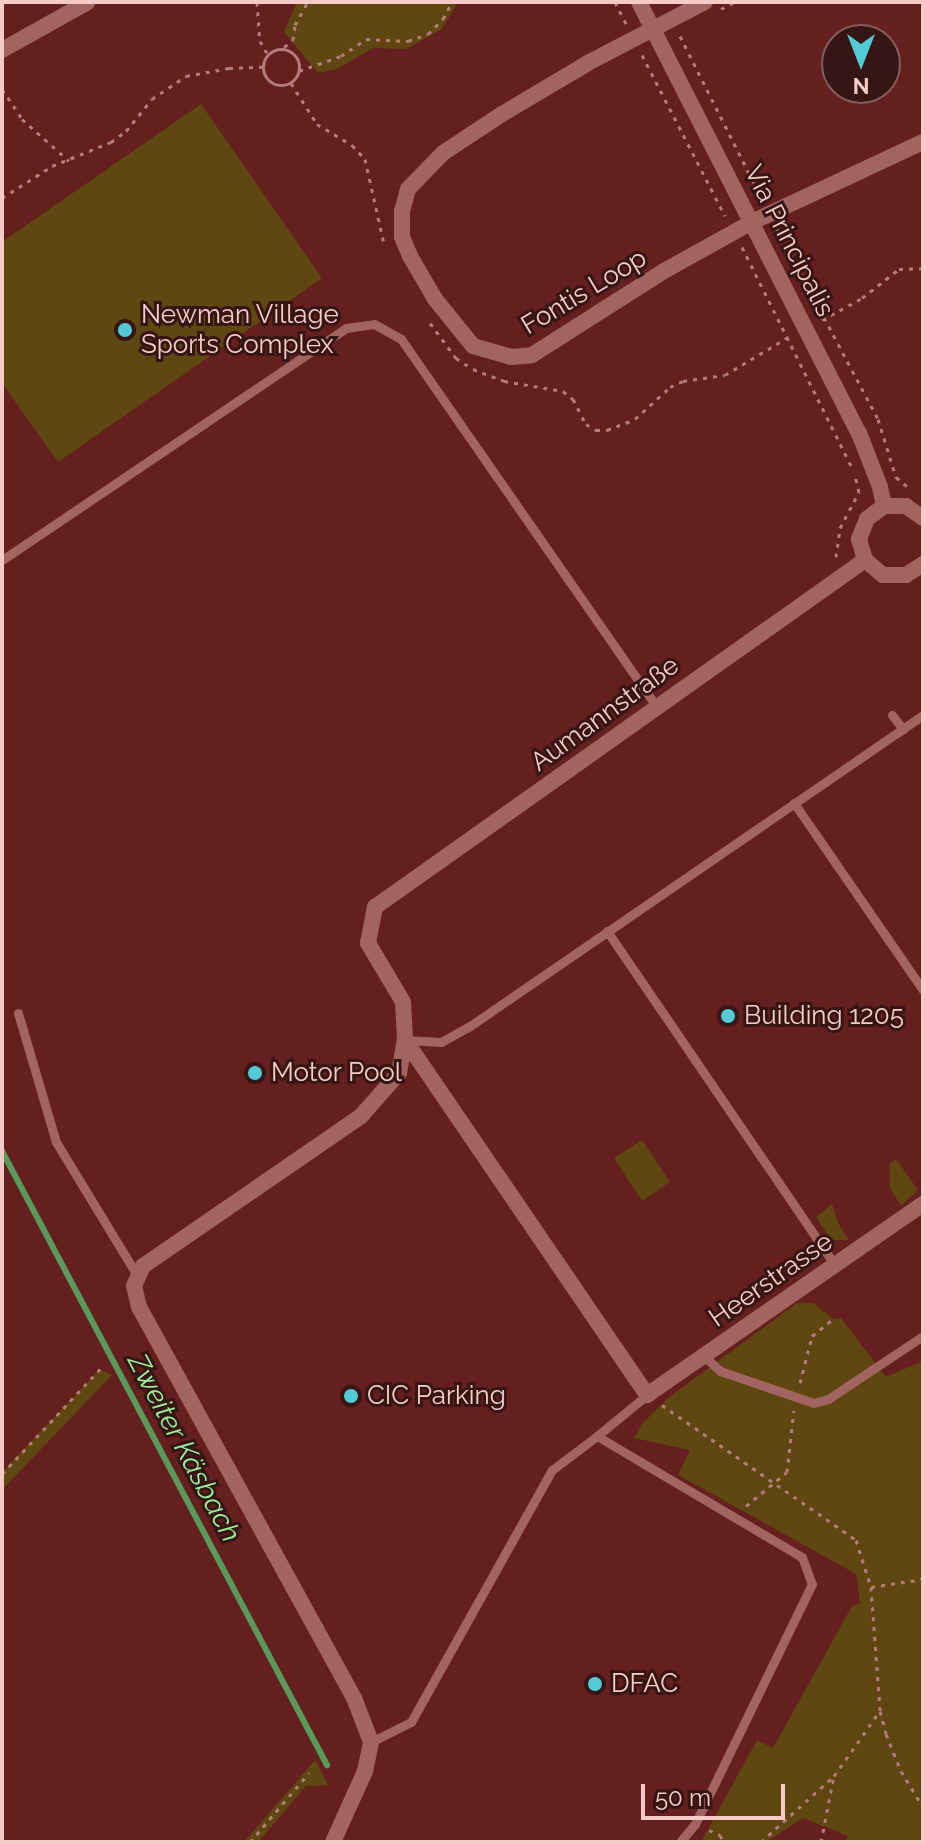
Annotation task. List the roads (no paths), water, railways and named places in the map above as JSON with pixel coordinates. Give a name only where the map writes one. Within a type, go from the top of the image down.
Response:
[{"type":"street","points":[[2,50],[88,2]]},
{"type":"street","name":"Via Principalis","points":[[639,2],[870,457],[884,506]]},
{"type":"street","name":"Fontis Loop","points":[[705,2],[633,38],[502,114],[424,168],[408,189],[402,211],[402,237],[410,256],[458,332],[473,346],[511,357],[532,355],[654,277],[752,222],[923,142]]},
{"type":"street","points":[[921,571],[894,577],[883,575],[865,560],[859,539],[867,519],[884,506],[906,506],[923,518]]},
{"type":"street","name":"Aumannstraße","points":[[405,1040],[403,1002],[368,943],[375,907],[657,708],[818,602],[865,560]]},
{"type":"street","points":[[333,1842],[365,1771],[371,1742],[354,1698],[139,1307],[134,1286],[143,1266],[361,1116],[399,1073],[405,1040]]},
{"type":"street","points":[[405,1040],[647,1395]]},
{"type":"street","name":"Heerstrasse","points":[[647,1395],[923,1204]]},
{"type":"lane","points":[[2,560],[346,328],[374,324],[401,339],[657,708]]},
{"type":"lane","points":[[892,715],[903,729]]},
{"type":"lane","points":[[405,1040],[441,1042],[470,1026],[923,715]]},
{"type":"lane","points":[[794,803],[923,990]]},
{"type":"lane","points":[[607,931],[835,1265]]},
{"type":"lane","points":[[18,1013],[56,1142],[138,1277]]},
{"type":"lane","points":[[704,1356],[720,1371],[814,1403],[828,1399],[923,1336]]},
{"type":"lane","points":[[371,1742],[411,1722],[552,1470],[647,1395]]},
{"type":"lane","points":[[597,1436],[802,1557],[812,1584],[695,1824],[680,1842]]},
{"type":"waterway","name":"Zweiter Käsbach","points":[[2,1151],[327,1765]]},
{"type":"place","name":"Newman Village Sports Complex","points":[[125,330]]},
{"type":"place","name":"Building 1205","points":[[728,1016]]},
{"type":"place","name":"Motor Pool","points":[[255,1073]]},
{"type":"place","name":"CIC Parking","points":[[351,1396]]},
{"type":"place","name":"DFAC","points":[[595,1684]]}]
